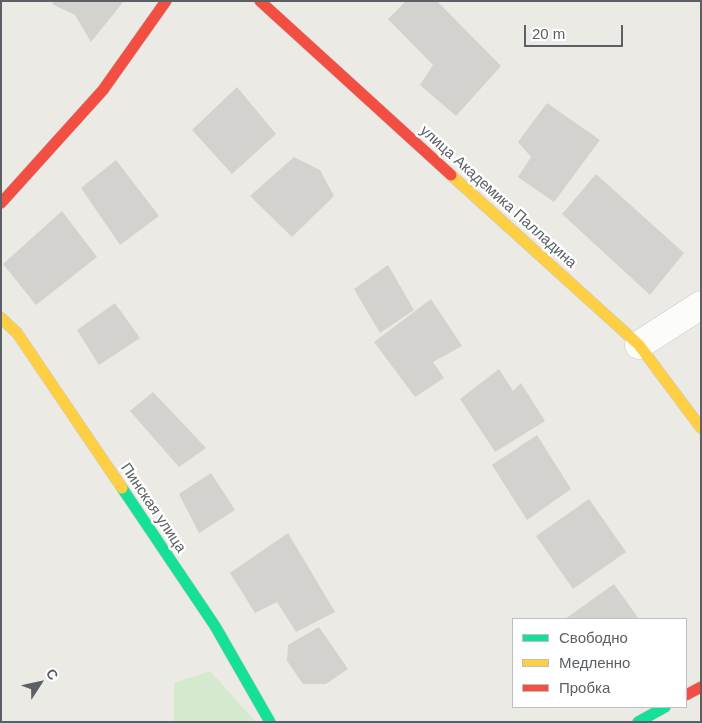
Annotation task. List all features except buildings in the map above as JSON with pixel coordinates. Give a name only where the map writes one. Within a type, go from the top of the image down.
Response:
[{"type":"street","points":[[1,203],[102,90],[166,1]]},
{"type":"street","name":"улица Академика Палладина","points":[[260,1],[639,345],[701,428]]},
{"type":"street","points":[[639,345],[701,305]]},
{"type":"street","name":"Пинская улица","points":[[1,318],[17,333],[204,610],[270,722]]},
{"type":"street","points":[[687,694],[701,687]]},
{"type":"street","points":[[638,722],[663,708]]},
{"type":"green space","points":[[210,671],[256,722],[174,722],[174,683]]},
{"type":"traffic: fast","points":[[122,488],[215,626],[270,722]]},
{"type":"traffic: fast","points":[[638,722],[663,708]]},
{"type":"traffic: slow","points":[[451,175],[639,345],[701,428]]},
{"type":"traffic: slow","points":[[1,318],[17,333],[122,488]]},
{"type":"traffic: jam","points":[[1,203],[103,90],[166,1]]},
{"type":"traffic: jam","points":[[260,1],[451,175]]},
{"type":"traffic: jam","points":[[687,694],[701,687]]}]
